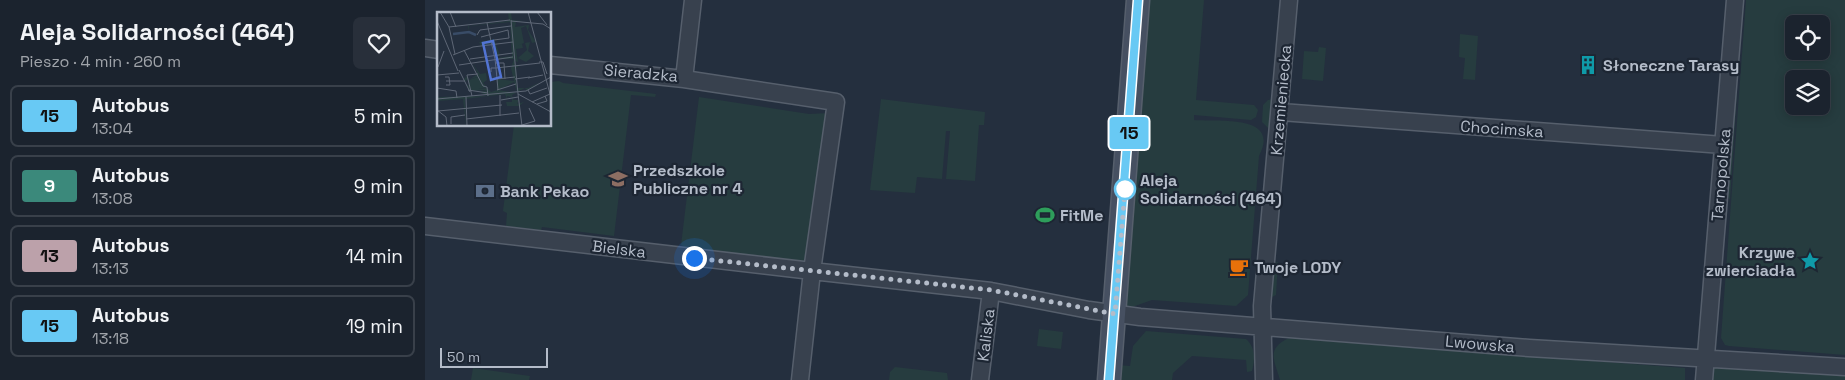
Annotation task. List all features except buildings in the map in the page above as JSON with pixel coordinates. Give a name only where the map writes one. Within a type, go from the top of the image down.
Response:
[{"type":"street","name":"Sieradzka","points":[[551,64],[684,79],[693,0]]},
{"type":"street","points":[[1109,380],[1138,0]]},
{"type":"street","name":"Krzemieniecka","points":[[1265,380],[1263,325],[1289,0]]},
{"type":"street","name":"Tarnopolska","points":[[1704,380],[1735,0]]},
{"type":"street","points":[[684,79],[836,102],[812,271],[800,380]]},
{"type":"street","name":"Chocimska","points":[[1281,112],[1723,145]]},
{"type":"street","name":"Bielska","points":[[425,226],[991,290],[1115,314]]},
{"type":"street","name":"Kaliska","points":[[980,380],[991,290]]},
{"type":"street","name":"Lwowska","points":[[1115,314],[1529,348],[1845,367]]},
{"type":"green space","points":[[1138,0],[1204,0],[1196,100],[1254,105],[1258,110],[1256,117],[1251,120],[1194,115],[1194,120],[1231,121],[1255,127],[1262,133],[1264,142],[1259,156],[1248,295],[1236,306],[1152,300],[1115,313]]},
{"type":"green space","points":[[1746,0],[1845,0],[1845,355],[1725,345],[1721,338]]},
{"type":"green space","points":[[1460,34],[1478,36],[1475,80],[1463,79],[1465,58],[1459,57]]},
{"type":"green space","points":[[1319,47],[1326,48],[1323,81],[1302,79],[1304,51],[1318,52]]},
{"type":"green space","points":[[559,81],[656,94],[655,97],[631,95],[614,236],[542,227],[541,230],[506,226],[507,213],[503,211],[514,126],[551,126],[551,82]]},
{"type":"green space","points":[[1737,93],[1730,200],[1724,191],[1732,99]]},
{"type":"green space","points":[[699,97],[809,114],[830,113],[808,271],[708,259],[681,245]]},
{"type":"green space","points":[[881,99],[985,112],[984,125],[979,125],[975,181],[946,179],[950,131],[946,131],[942,179],[917,177],[915,193],[870,190]]},
{"type":"green space","points":[[1273,99],[1270,128],[1268,128],[1262,122],[1263,105],[1268,100]]},
{"type":"green space","points":[[1278,262],[1276,295],[1270,298],[1274,263]]},
{"type":"green space","points":[[1039,329],[1063,332],[1061,349],[1037,346]]},
{"type":"green space","points":[[1146,331],[1246,339],[1252,346],[1254,354],[1252,371],[1247,372],[1246,360],[1192,356],[1173,373],[1172,380],[1117,380],[1118,365],[1130,366],[1133,346]]},
{"type":"green space","points":[[1289,338],[1685,368],[1685,380],[1280,380],[1274,361],[1274,351],[1282,342]]},
{"type":"green space","points":[[1705,358],[1845,367],[1845,380],[1704,380]]},
{"type":"green space","points":[[895,367],[947,373],[948,380],[889,380],[890,372]]},
{"type":"green space","points":[[473,368],[530,376],[529,380],[471,380]]},
{"type":"bus line","name":"15","points":[[1109,380],[1138,0]]},
{"type":"place","name":"Słoneczne Tarasy","points":[[1588,65]]},
{"type":"place","name":"Przedszkole Publiczne nr 4","points":[[618,179]]},
{"type":"place","name":"Aleja Solidarności (464)","points":[[1125,189]]},
{"type":"place","name":"Bank Pekao","points":[[485,191]]},
{"type":"place","name":"FitMe","points":[[1045,215]]},
{"type":"place","name":"Krzywe zwierciadła","points":[[1810,261]]},
{"type":"place","name":"Twoje LODY","points":[[1239,267]]},
{"type":"route","points":[[694,258],[991,290],[1115,314],[1125,189]]}]
